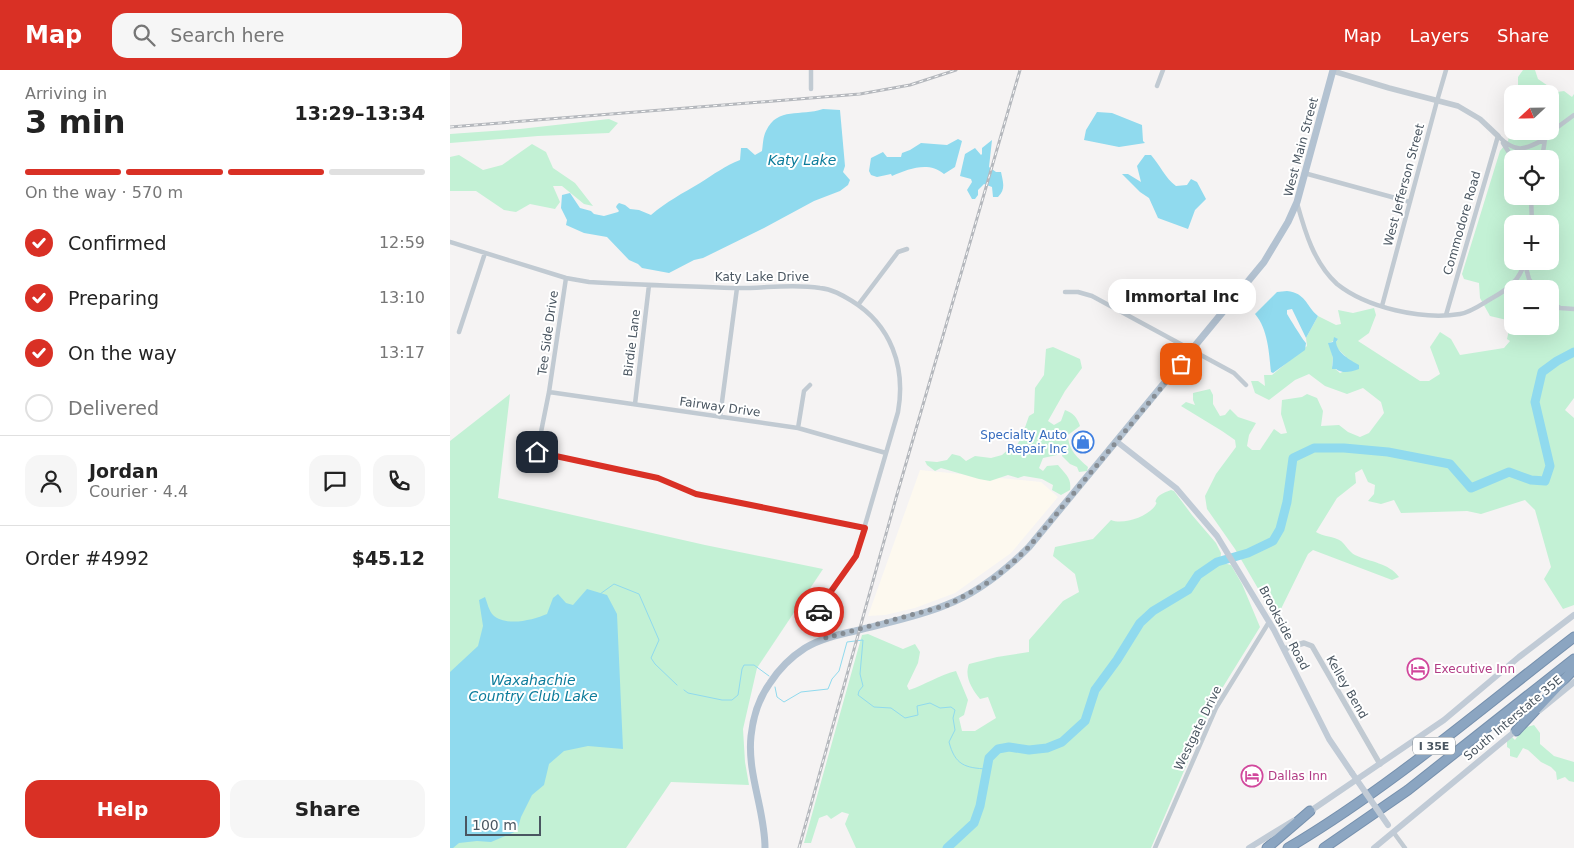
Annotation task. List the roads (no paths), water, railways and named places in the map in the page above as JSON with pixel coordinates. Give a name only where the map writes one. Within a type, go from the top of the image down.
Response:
[{"type":"highway","name":"I 35E","points":[[1288,848],[1350,808],[1429,750],[1574,637]]},
{"type":"highway","name":"I 35E","points":[[1324,848],[1408,790],[1574,659]]},
{"type":"highway","points":[[1516,731],[1574,670]]},
{"type":"highway","points":[[1267,848],[1310,811]]},
{"type":"main road","name":"West Main Street","points":[[1297,202],[1332,70]]},
{"type":"main road","points":[[766,848],[764,821],[751,758],[751,736],[754,717],[762,697],[783,667],[804,649],[826,638],[948,605],[989,582],[1009,566],[1029,547],[1264,262],[1288,222],[1297,202]]},
{"type":"main road","name":"Brookside Road","points":[[1116,441],[1176,488],[1210,527],[1270,622],[1329,739],[1394,832]]},
{"type":"main road","points":[[1249,848],[1310,811],[1449,716],[1519,656],[1574,615]]},
{"type":"main road","name":"South Interstate 35E","points":[[1374,848],[1574,682]]},
{"type":"street","points":[[811,70],[811,89]]},
{"type":"street","points":[[1157,86],[1164,70]]},
{"type":"street","points":[[1332,70],[1458,106],[1467,110],[1487,125],[1507,145],[1517,149],[1526,148],[1543,140]]},
{"type":"street","name":"West Jefferson Street","points":[[1382,306],[1436,101],[1446,70]]},
{"type":"street","points":[[1559,126],[1574,115]]},
{"type":"street","points":[[1498,136],[1507,150]]},
{"type":"street","name":"Commodore Road","points":[[1446,315],[1498,136]]},
{"type":"street","points":[[1304,173],[1410,202]]},
{"type":"street","name":"West Main Street","points":[[1297,202],[1308,240],[1318,260],[1329,275],[1352,294],[1372,304],[1420,314],[1461,314],[1470,311],[1501,293]]},
{"type":"street","name":"Katy Lake Drive","points":[[450,242],[566,278],[589,282],[737,288],[792,285],[823,288],[840,294],[866,310],[886,334],[893,348],[898,362],[901,397],[856,556],[819,609],[819,621],[826,638]]},
{"type":"street","points":[[858,305],[898,252],[907,249]]},
{"type":"street","points":[[459,332],[484,253]]},
{"type":"street","points":[[1501,293],[1520,276],[1522,270]]},
{"type":"street","name":"Tee Side Drive","points":[[566,278],[549,392],[537,452],[658,478],[696,494],[865,528]]},
{"type":"street","name":"Birdie Lane","points":[[635,404],[649,285]]},
{"type":"street","points":[[720,417],[737,288]]},
{"type":"street","points":[[1065,292],[1078,292],[1092,296],[1234,373],[1246,386]]},
{"type":"street","points":[[1559,307],[1574,309]]},
{"type":"street","points":[[798,428],[804,391],[810,385]]},
{"type":"street","name":"Fairway Drive","points":[[549,392],[798,428],[886,453]]},
{"type":"street","name":"Westgate Drive","points":[[1155,848],[1216,708],[1270,622]]},
{"type":"street","name":"Kelley Bend","points":[[1284,649],[1304,643],[1312,646],[1380,764]]},
{"type":"street","name":"Brookside Road","points":[[1394,832],[1405,848]]},
{"type":"water","name":"Katy Lake","points":[[823,109],[840,110],[845,166],[843,172],[850,180],[848,185],[840,191],[814,201],[703,258],[694,260],[669,273],[642,268],[629,260],[607,237],[584,233],[566,225],[567,220],[561,208],[562,195],[570,193],[580,208],[591,211],[594,214],[604,216],[618,212],[616,207],[619,203],[630,209],[639,210],[651,215],[675,198],[740,160],[741,148],[747,148],[755,155],[762,151],[766,131],[777,118],[783,115]]},
{"type":"water","points":[[1097,112],[1112,113],[1142,125],[1143,141],[1145,143],[1119,147],[1084,140],[1086,130]]},
{"type":"water","points":[[958,139],[962,141],[955,167],[944,174],[938,170],[925,167],[892,176],[891,174],[877,177],[871,175],[869,171],[871,158],[883,152],[887,157],[901,157],[902,153],[921,143],[947,145]]},
{"type":"water","points":[[992,140],[989,167],[996,172],[1001,172],[1002,191],[998,197],[993,197],[992,187],[984,184],[978,190],[978,195],[975,199],[972,199],[967,190],[972,182],[971,179],[960,176],[965,154],[975,148],[981,155],[982,148]]},
{"type":"water","points":[[1145,155],[1151,155],[1176,186],[1187,185],[1191,179],[1197,182],[1206,199],[1195,210],[1188,229],[1158,218],[1149,198],[1122,174],[1128,174],[1141,182],[1137,166]]},
{"type":"water","points":[[1287,291],[1302,297],[1318,316],[1306,338],[1292,309],[1287,310],[1287,314],[1306,343],[1305,350],[1273,373],[1271,372],[1263,327],[1255,314],[1277,292]]},
{"type":"water","points":[[1334,337],[1338,339],[1336,342],[1339,350],[1344,356],[1359,365],[1359,369],[1341,372],[1332,369],[1333,358],[1328,343],[1333,342]]},
{"type":"water","name":"Waxahachie Country Club Lake","points":[[587,589],[607,595],[617,614],[623,749],[588,746],[564,751],[549,764],[544,785],[532,795],[521,817],[517,831],[491,842],[459,843],[450,848],[450,672],[478,646],[483,626],[479,600],[485,597],[493,615],[498,619],[512,622],[547,614],[553,598],[558,594],[566,603],[573,605]]},
{"type":"waterway","points":[[947,848],[974,823],[980,806],[989,758],[998,749],[1009,747],[1029,750],[1047,748],[1062,742],[1085,721],[1095,690],[1117,660],[1140,623],[1153,611],[1188,590],[1198,575],[1217,562],[1248,553],[1273,541],[1280,529],[1287,502],[1293,458],[1314,448],[1344,448],[1388,452],[1450,464],[1471,488],[1509,472],[1531,480],[1545,481],[1550,466],[1535,402],[1542,372],[1574,352]]},
{"type":"waterway","points":[[600,594],[614,584],[639,594],[659,640],[651,658],[677,685]]},
{"type":"waterway","points":[[775,687],[777,697],[784,702],[801,692],[828,689],[832,679],[839,671],[847,642],[863,640],[860,674],[863,686],[858,695],[874,707],[891,708],[905,718],[918,715],[917,706],[930,703],[940,708],[951,707],[955,710],[953,718],[955,730],[949,742],[954,756],[967,766],[987,769]]},
{"type":"waterway","points":[[684,690],[688,693],[722,700],[732,700],[738,695],[744,665],[754,665],[769,676]]},
{"type":"railway","points":[[450,127],[860,94],[910,85],[956,70]]},
{"type":"railway","points":[[799,848],[896,498],[1020,70]]},
{"type":"place","name":"Immortal Inc","points":[[1181,364]]},
{"type":"place","name":"Specialty Auto Repair Inc","points":[[1083,442]]},
{"type":"place","name":"Executive Inn","points":[[1418,669]]},
{"type":"place","name":"Dallas Inn","points":[[1252,776]]}]
